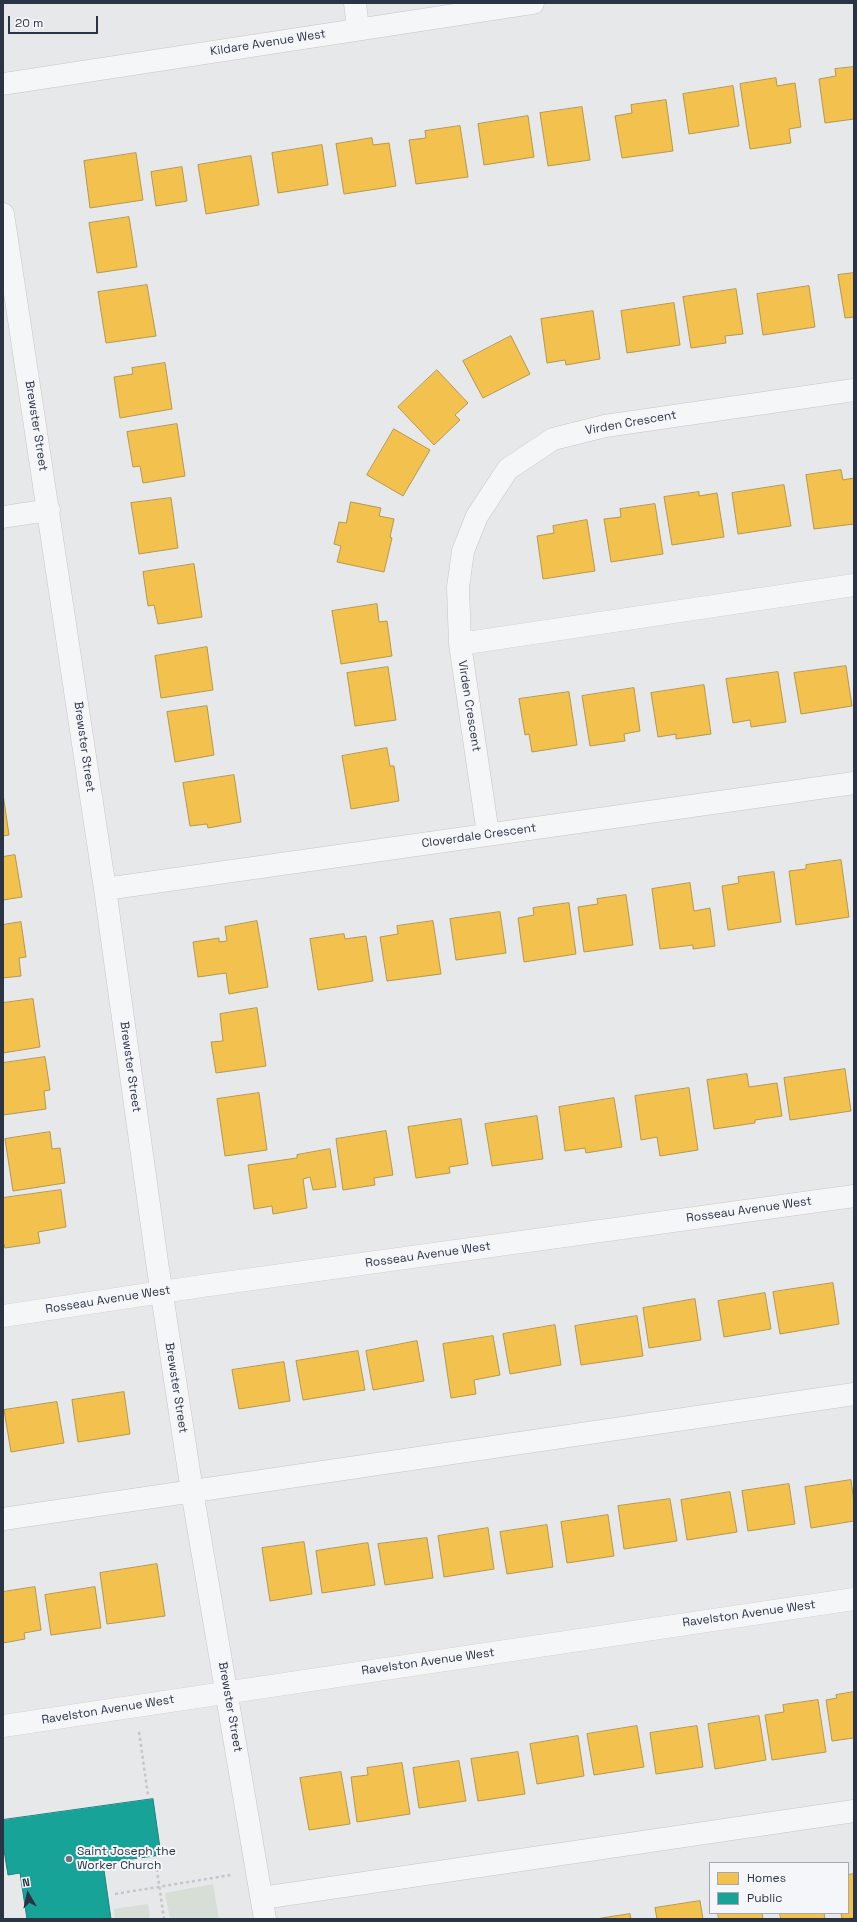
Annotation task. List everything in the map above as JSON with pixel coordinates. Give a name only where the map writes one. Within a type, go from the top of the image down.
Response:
[{"type":"street","points":[[355,3],[358,29]]},
{"type":"street","name":"Kildare Avenue West","points":[[3,84],[533,3]]},
{"type":"street","name":"Brewster Street","points":[[3,214],[105,889],[162,1292],[192,1491],[264,1909]]},
{"type":"street","name":"Virden Crescent","points":[[488,834],[460,644],[458,587],[464,551],[477,516],[508,470],[553,440],[606,426],[854,390]]},
{"type":"street","points":[[3,517],[48,510]]},
{"type":"street","points":[[460,644],[854,585]]},
{"type":"street","name":"Cloverdale Crescent","points":[[105,889],[854,783]]},
{"type":"street","name":"Rosseau Avenue West","points":[[3,1316],[162,1292],[854,1196]]},
{"type":"street","points":[[3,1519],[854,1394]]},
{"type":"street","name":"Ravelston Avenue West","points":[[3,1726],[227,1691],[854,1598]]},
{"type":"street","points":[[264,1909],[854,1811]]},
{"type":"path","points":[[135,1705],[148,1795]]},
{"type":"path","points":[[156,1863],[164,1919]]},
{"type":"path","points":[[115,1894],[257,1872]]},
{"type":"shaded area","points":[[213,1884],[219,1919],[170,1919],[165,1893]]},
{"type":"shaded area","points":[[148,1904],[150,1919],[115,1919],[114,1909]]},
{"type":"building: Homes","points":[[854,67],[854,119],[825,123],[819,79],[836,76],[835,69]]},
{"type":"building: Homes","points":[[776,78],[777,86],[795,83],[801,127],[789,129],[791,143],[750,149],[740,84]]},
{"type":"building: Homes","points":[[733,86],[739,126],[689,134],[683,94]]},
{"type":"building: Homes","points":[[666,100],[673,151],[622,158],[615,116],[632,113],[631,105]]},
{"type":"building: Homes","points":[[582,107],[590,160],[548,166],[540,113]]},
{"type":"building: Homes","points":[[528,116],[534,157],[484,165],[478,124]]},
{"type":"building: Homes","points":[[460,126],[468,177],[416,184],[409,140],[426,138],[425,131]]},
{"type":"building: Homes","points":[[372,138],[373,145],[389,143],[396,186],[344,194],[336,144]]},
{"type":"building: Homes","points":[[322,145],[328,185],[278,193],[272,153]]},
{"type":"building: Homes","points":[[136,153],[143,200],[90,208],[84,161]]},
{"type":"building: Homes","points":[[251,156],[259,205],[206,214],[198,165]]},
{"type":"building: Homes","points":[[182,167],[187,201],[156,206],[151,172]]},
{"type":"building: Homes","points":[[129,217],[137,267],[97,273],[89,223]]},
{"type":"building: Homes","points":[[854,273],[854,317],[845,318],[838,275]]},
{"type":"building: Homes","points":[[147,285],[156,336],[106,343],[98,292]]},
{"type":"building: Homes","points":[[809,286],[815,327],[763,335],[757,294]]},
{"type":"building: Homes","points":[[736,289],[743,334],[725,336],[726,343],[691,348],[683,297]]},
{"type":"building: Homes","points":[[674,303],[680,345],[627,353],[621,311]]},
{"type":"building: Homes","points":[[593,311],[600,359],[566,365],[565,360],[547,363],[541,319]]},
{"type":"building: Homes","points":[[511,336],[530,374],[483,398],[463,361]]},
{"type":"building: Homes","points":[[165,363],[172,409],[120,418],[114,377],[133,374],[132,368]]},
{"type":"building: Homes","points":[[437,370],[468,403],[455,415],[460,420],[434,445],[398,407]]},
{"type":"building: Homes","points":[[177,424],[185,476],[143,483],[140,466],[133,467],[127,432]]},
{"type":"building: Homes","points":[[394,429],[430,450],[403,496],[367,475]]},
{"type":"building: Homes","points":[[841,470],[843,480],[854,478],[854,524],[814,529],[806,475]]},
{"type":"building: Homes","points":[[784,485],[791,526],[738,534],[732,493]]},
{"type":"building: Homes","points":[[699,492],[699,496],[717,493],[724,537],[672,545],[664,497]]},
{"type":"building: Homes","points":[[171,498],[178,548],[139,554],[131,503]]},
{"type":"building: Homes","points":[[351,502],[381,508],[379,516],[394,519],[390,537],[392,538],[384,572],[337,562],[341,546],[334,544],[339,522],[346,523]]},
{"type":"building: Homes","points":[[655,504],[663,554],[611,562],[604,519],[621,517],[620,509]]},
{"type":"building: Homes","points":[[587,520],[595,571],[543,579],[537,536],[554,533],[553,526]]},
{"type":"building: Homes","points":[[194,564],[202,617],[158,624],[154,605],[148,606],[143,572]]},
{"type":"building: Homes","points":[[377,604],[379,622],[387,621],[392,656],[341,664],[332,611]]},
{"type":"building: Homes","points":[[207,647],[213,690],[161,698],[155,656]]},
{"type":"building: Homes","points":[[846,666],[852,706],[801,714],[794,673]]},
{"type":"building: Homes","points":[[388,667],[396,720],[355,726],[347,673]]},
{"type":"building: Homes","points":[[778,672],[786,722],[751,727],[750,720],[733,723],[726,679]]},
{"type":"building: Homes","points":[[704,685],[711,734],[676,739],[676,734],[658,737],[651,693]]},
{"type":"building: Homes","points":[[634,688],[640,731],[624,734],[625,741],[590,746],[582,696]]},
{"type":"building: Homes","points":[[569,692],[577,745],[532,752],[529,734],[525,735],[519,699]]},
{"type":"building: Homes","points":[[207,706],[214,755],[175,762],[167,712]]},
{"type":"building: Homes","points":[[387,748],[390,766],[394,766],[399,801],[351,809],[342,756]]},
{"type":"building: Homes","points":[[234,775],[241,822],[208,828],[207,824],[190,826],[183,783]]},
{"type":"building: Homes","points":[[3,794],[9,835],[3,836]]},
{"type":"building: Homes","points":[[15,855],[22,897],[3,900],[3,857]]},
{"type":"building: Homes","points":[[841,860],[849,917],[796,925],[789,871],[806,869],[806,865]]},
{"type":"building: Homes","points":[[774,872],[781,922],[728,930],[722,886],[739,883],[738,877]]},
{"type":"building: Homes","points":[[690,883],[694,911],[710,908],[715,946],[693,949],[693,945],[660,949],[652,889]]},
{"type":"building: Homes","points":[[626,895],[633,945],[584,952],[578,907],[598,904],[597,899]]},
{"type":"building: Homes","points":[[569,903],[576,954],[524,962],[518,918],[534,915],[533,908]]},
{"type":"building: Homes","points":[[500,912],[506,953],[456,960],[450,919]]},
{"type":"building: Homes","points":[[257,921],[268,987],[229,994],[226,973],[198,977],[193,942],[219,938],[219,942],[227,941],[225,927]]},
{"type":"building: Homes","points":[[433,921],[441,974],[387,981],[380,937],[398,934],[397,926]]},
{"type":"building: Homes","points":[[21,922],[26,957],[19,958],[21,976],[3,978],[3,925]]},
{"type":"building: Homes","points":[[344,934],[345,939],[366,936],[373,981],[318,990],[310,939]]},
{"type":"building: Homes","points":[[33,999],[40,1047],[3,1053],[3,1003]]},
{"type":"building: Homes","points":[[257,1008],[266,1066],[216,1073],[211,1042],[223,1041],[220,1014]]},
{"type":"building: Homes","points":[[45,1057],[50,1090],[44,1091],[46,1109],[3,1115],[3,1063]]},
{"type":"building: Homes","points":[[845,1069],[851,1111],[790,1120],[784,1078]]},
{"type":"building: Homes","points":[[747,1074],[749,1087],[777,1083],[782,1116],[755,1120],[755,1123],[714,1129],[707,1080]]},
{"type":"building: Homes","points":[[689,1088],[698,1150],[660,1156],[657,1137],[641,1140],[635,1096]]},
{"type":"building: Homes","points":[[259,1093],[267,1150],[225,1156],[217,1099]]},
{"type":"building: Homes","points":[[614,1098],[622,1147],[586,1153],[585,1148],[565,1151],[559,1107]]},
{"type":"building: Homes","points":[[537,1116],[543,1159],[492,1166],[485,1124]]},
{"type":"building: Homes","points":[[461,1119],[468,1164],[449,1167],[450,1173],[416,1178],[408,1127]]},
{"type":"building: Homes","points":[[386,1131],[393,1175],[374,1178],[375,1185],[343,1190],[336,1139]]},
{"type":"building: Homes","points":[[50,1132],[52,1149],[60,1148],[65,1183],[13,1191],[5,1139]]},
{"type":"building: Homes","points":[[330,1149],[336,1187],[313,1190],[310,1177],[303,1179],[307,1208],[273,1214],[272,1206],[254,1209],[248,1165],[297,1158],[297,1155]]},
{"type":"building: Homes","points":[[61,1190],[66,1227],[38,1232],[40,1243],[5,1248],[3,1244],[3,1198]]},
{"type":"building: Homes","points":[[833,1283],[839,1324],[780,1334],[773,1292]]},
{"type":"building: Homes","points":[[765,1293],[771,1329],[724,1337],[718,1301]]},
{"type":"building: Homes","points":[[695,1299],[701,1340],[649,1348],[643,1308]]},
{"type":"building: Homes","points":[[637,1316],[643,1356],[581,1365],[575,1326]]},
{"type":"building: Homes","points":[[555,1325],[561,1365],[510,1374],[503,1334]]},
{"type":"building: Homes","points":[[493,1336],[500,1375],[474,1380],[476,1394],[451,1398],[443,1344]]},
{"type":"building: Homes","points":[[417,1341],[424,1381],[373,1390],[366,1351]]},
{"type":"building: Homes","points":[[358,1351],[365,1390],[303,1400],[296,1361]]},
{"type":"building: Homes","points":[[284,1362],[290,1401],[239,1409],[232,1370]]},
{"type":"building: Homes","points":[[124,1392],[130,1434],[78,1442],[72,1400]]},
{"type":"building: Homes","points":[[57,1402],[64,1443],[11,1452],[4,1410]]},
{"type":"building: Homes","points":[[851,1480],[854,1502],[854,1521],[811,1528],[805,1487]]},
{"type":"building: Homes","points":[[789,1484],[795,1524],[748,1531],[742,1491]]},
{"type":"building: Homes","points":[[730,1492],[737,1532],[687,1540],[681,1500]]},
{"type":"building: Homes","points":[[670,1499],[677,1541],[624,1549],[618,1506]]},
{"type":"building: Homes","points":[[608,1515],[614,1556],[567,1563],[561,1522]]},
{"type":"building: Homes","points":[[547,1525],[553,1567],[507,1574],[500,1532]]},
{"type":"building: Homes","points":[[488,1528],[494,1569],[444,1577],[438,1536]]},
{"type":"building: Homes","points":[[427,1538],[433,1578],[385,1585],[378,1544]]},
{"type":"building: Homes","points":[[304,1542],[312,1594],[270,1601],[262,1548]]},
{"type":"building: Homes","points":[[368,1543],[375,1585],[322,1593],[316,1551]]},
{"type":"building: Homes","points":[[157,1564],[165,1616],[107,1624],[100,1573]]},
{"type":"building: Homes","points":[[35,1587],[41,1630],[24,1633],[25,1639],[3,1643],[3,1592]]},
{"type":"building: Homes","points":[[95,1587],[101,1628],[51,1635],[45,1595]]},
{"type":"building: Homes","points":[[854,1692],[854,1738],[832,1741],[826,1700],[837,1698],[836,1695]]},
{"type":"building: Homes","points":[[818,1700],[826,1752],[772,1760],[765,1715],[784,1712],[783,1705]]},
{"type":"building: Homes","points":[[759,1716],[766,1760],[715,1769],[708,1724]]},
{"type":"building: Homes","points":[[637,1726],[644,1767],[594,1775],[587,1734]]},
{"type":"building: Homes","points":[[697,1726],[703,1767],[656,1774],[650,1733]]},
{"type":"building: Homes","points":[[578,1736],[584,1776],[537,1784],[530,1744]]},
{"type":"building: Homes","points":[[518,1752],[525,1794],[478,1801],[471,1759]]},
{"type":"building: Homes","points":[[459,1761],[466,1801],[419,1808],[413,1768]]},
{"type":"building: Homes","points":[[402,1763],[410,1814],[357,1822],[351,1777],[368,1775],[367,1768]]},
{"type":"building: Homes","points":[[341,1772],[350,1824],[309,1830],[300,1778]]},
{"type":"building: Homes","points":[[854,1874],[854,1918],[842,1919],[841,1914],[849,1914],[849,1875]]},
{"type":"building: Homes","points":[[700,1901],[703,1919],[657,1919],[655,1908]]},
{"type":"building: Homes","points":[[630,1914],[631,1919],[596,1919]]},
{"type":"building: Homes","points":[[718,1914],[762,1914],[763,1919],[719,1919]]},
{"type":"building: Homes","points":[[780,1914],[824,1914],[825,1919],[781,1919]]},
{"type":"building: Public","name":"Saint Joseph the Worker Church","points":[[153,1799],[161,1855],[103,1863],[111,1919],[27,1919],[20,1873],[8,1875],[3,1844],[3,1820]]},
{"type":"place","name":"Saint Joseph the Worker Church","points":[[69,1859]]}]
